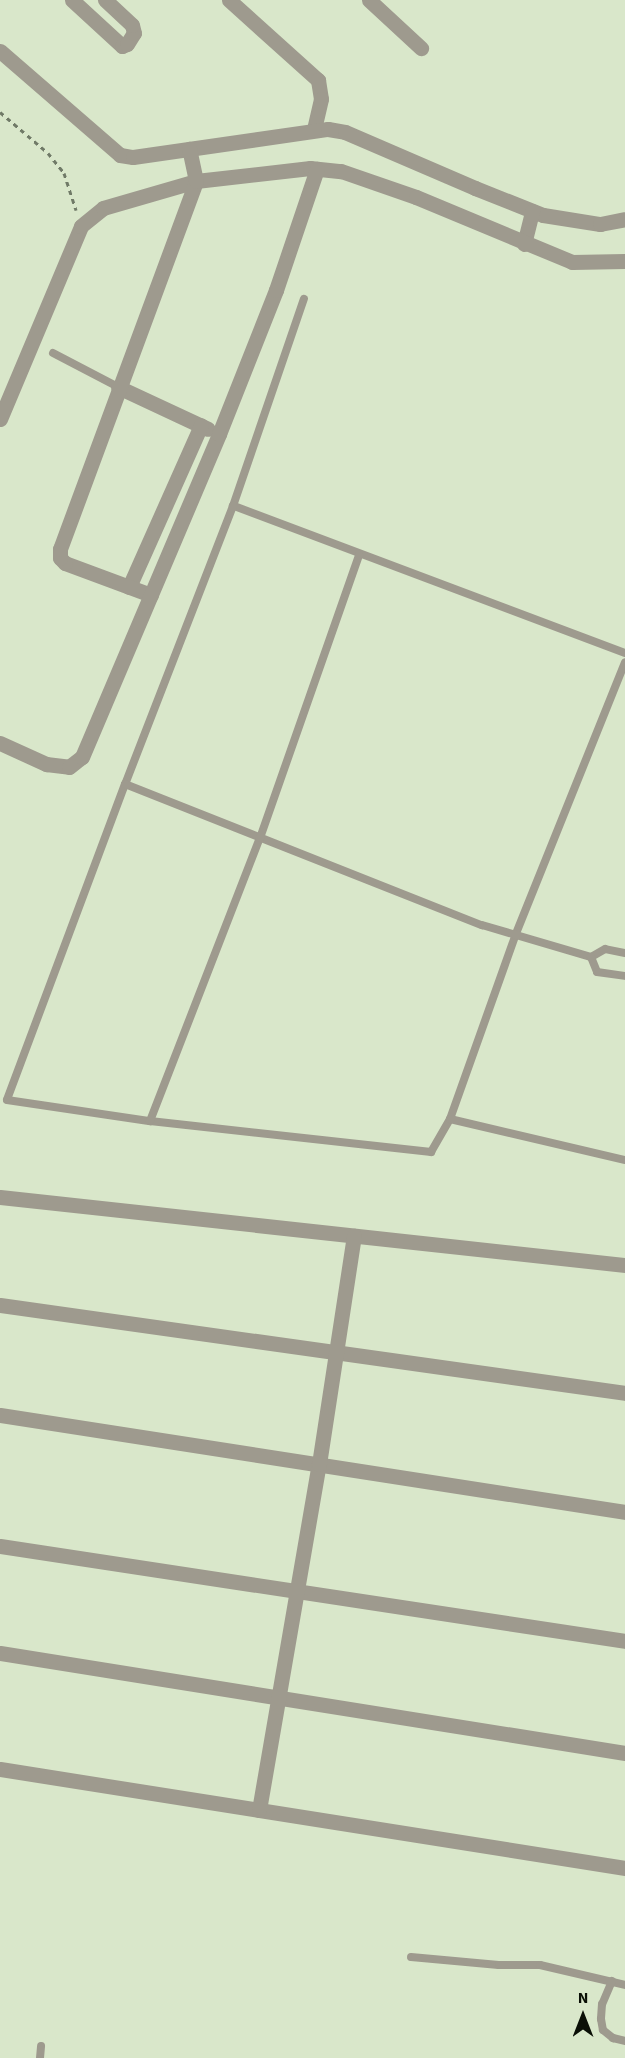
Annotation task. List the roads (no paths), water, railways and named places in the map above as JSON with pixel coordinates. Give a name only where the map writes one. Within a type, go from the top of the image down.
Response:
[{"type":"street","points":[[72,0],[122,46],[127,44],[134,33],[132,26],[105,0]]},
{"type":"street","points":[[229,0],[318,80],[321,99],[314,130]]},
{"type":"street","points":[[369,0],[421,48]]},
{"type":"street","points":[[0,51],[120,155],[133,157],[314,130],[345,132],[532,211],[600,224],[622,220]]},
{"type":"street","points":[[151,595],[65,563],[60,558],[60,549],[196,181],[189,149]]},
{"type":"street","points":[[0,743],[46,764],[69,766],[82,757],[219,434],[276,290],[317,169]]},
{"type":"street","points":[[0,419],[81,226],[103,208],[196,181],[317,169],[341,171],[416,197],[524,244],[572,262],[625,261]]},
{"type":"street","points":[[524,244],[532,211]]},
{"type":"street","points":[[118,387],[219,434]]},
{"type":"street","points":[[129,587],[201,425]]},
{"type":"street","points":[[0,1197],[625,1265]]},
{"type":"street","points":[[260,1810],[320,1464],[354,1236]]},
{"type":"street","points":[[0,1305],[625,1393]]},
{"type":"street","points":[[0,1415],[625,1512]]},
{"type":"street","points":[[0,1546],[625,1641]]},
{"type":"street","points":[[0,1653],[625,1753]]},
{"type":"street","points":[[0,1769],[625,1868]]},
{"type":"lane","points":[[304,299],[233,506],[125,784],[7,1100],[150,1120],[431,1152],[450,1119],[515,936],[625,662]]},
{"type":"lane","points":[[53,353],[118,387]]},
{"type":"lane","points":[[233,506],[625,653]]},
{"type":"lane","points":[[150,1120],[260,838],[359,555]]},
{"type":"lane","points":[[125,784],[515,936],[591,957],[605,949],[625,953]]},
{"type":"lane","points":[[591,957],[597,972],[625,976]]},
{"type":"lane","points":[[450,1119],[625,1160]]},
{"type":"lane","points":[[411,1958],[499,1965],[540,1965],[625,1984]]},
{"type":"lane","points":[[612,1981],[602,2004],[603,2030],[613,2038],[625,2041]]},
{"type":"lane","points":[[40,2058],[41,2046]]}]
